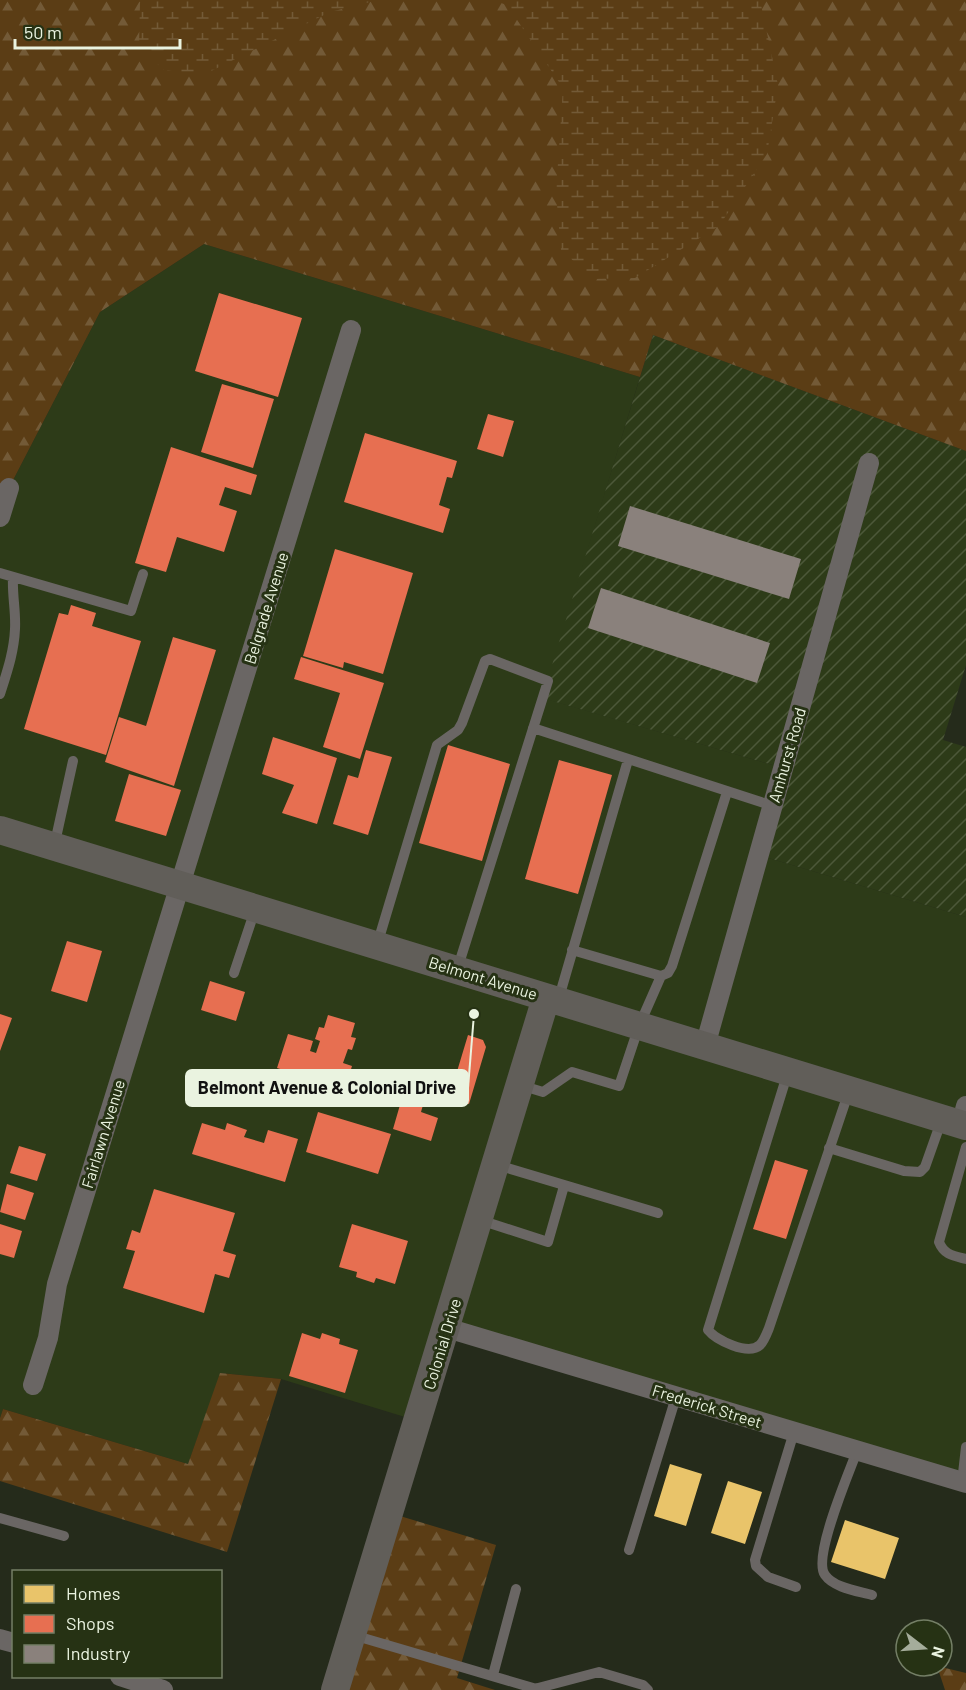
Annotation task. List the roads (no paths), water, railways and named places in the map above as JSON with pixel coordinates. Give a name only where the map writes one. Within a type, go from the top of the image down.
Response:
[{"type":"main road","name":"Belmont Avenue","points":[[0,830],[960,1125]]},
{"type":"main road","name":"Colonial Drive","points":[[335,1690],[447,1328],[519,1085],[552,1000]]},
{"type":"street","name":"Belgrade Avenue","points":[[180,885],[351,330]]},
{"type":"street","name":"Amhurst Road","points":[[705,1047],[869,463]]},
{"type":"street","points":[[0,517],[9,488]]},
{"type":"street","name":"Fairlawn Avenue","points":[[33,1385],[52,1321],[57,1284],[180,885]]},
{"type":"street","name":"Frederick Street","points":[[447,1328],[964,1483]]},
{"type":"street","points":[[123,1678],[163,1690]]},
{"type":"lane","points":[[0,573],[131,611],[143,574]]},
{"type":"lane","points":[[0,694],[13,650],[14,577]]},
{"type":"lane","points":[[376,946],[437,745],[458,730],[485,661],[489,658],[548,681],[457,970]]},
{"type":"lane","points":[[533,728],[773,806]]},
{"type":"lane","points":[[552,1000],[572,950],[628,760]]},
{"type":"lane","points":[[54,847],[73,761]]},
{"type":"lane","points":[[572,950],[661,976],[668,973],[727,792]]},
{"type":"lane","points":[[234,973],[255,908]]},
{"type":"lane","points":[[519,1085],[543,1092],[572,1072],[619,1086],[639,1026],[661,976]]},
{"type":"lane","points":[[788,1072],[713,1310],[708,1330],[716,1340],[752,1349],[760,1345],[769,1328],[849,1090]]},
{"type":"lane","points":[[829,1148],[904,1171],[920,1172],[960,1125]]},
{"type":"lane","points":[[960,1125],[939,1242],[942,1250],[952,1256],[966,1259]]},
{"type":"lane","points":[[495,1164],[658,1213]]},
{"type":"lane","points":[[479,1220],[548,1242],[564,1186]]},
{"type":"lane","points":[[629,1550],[676,1397]]},
{"type":"lane","points":[[794,1432],[755,1560],[756,1566],[768,1577],[796,1587]]},
{"type":"lane","points":[[964,1483],[966,1447]]},
{"type":"lane","points":[[857,1451],[825,1540],[821,1568],[827,1578],[842,1586],[872,1595]]},
{"type":"lane","points":[[0,1518],[64,1536]]},
{"type":"lane","points":[[493,1675],[516,1589]]},
{"type":"lane","points":[[352,1635],[539,1689],[600,1672],[643,1686],[648,1690]]},
{"type":"place","name":"Belmont Avenue & Colonial Drive","points":[[474,1014]]}]
